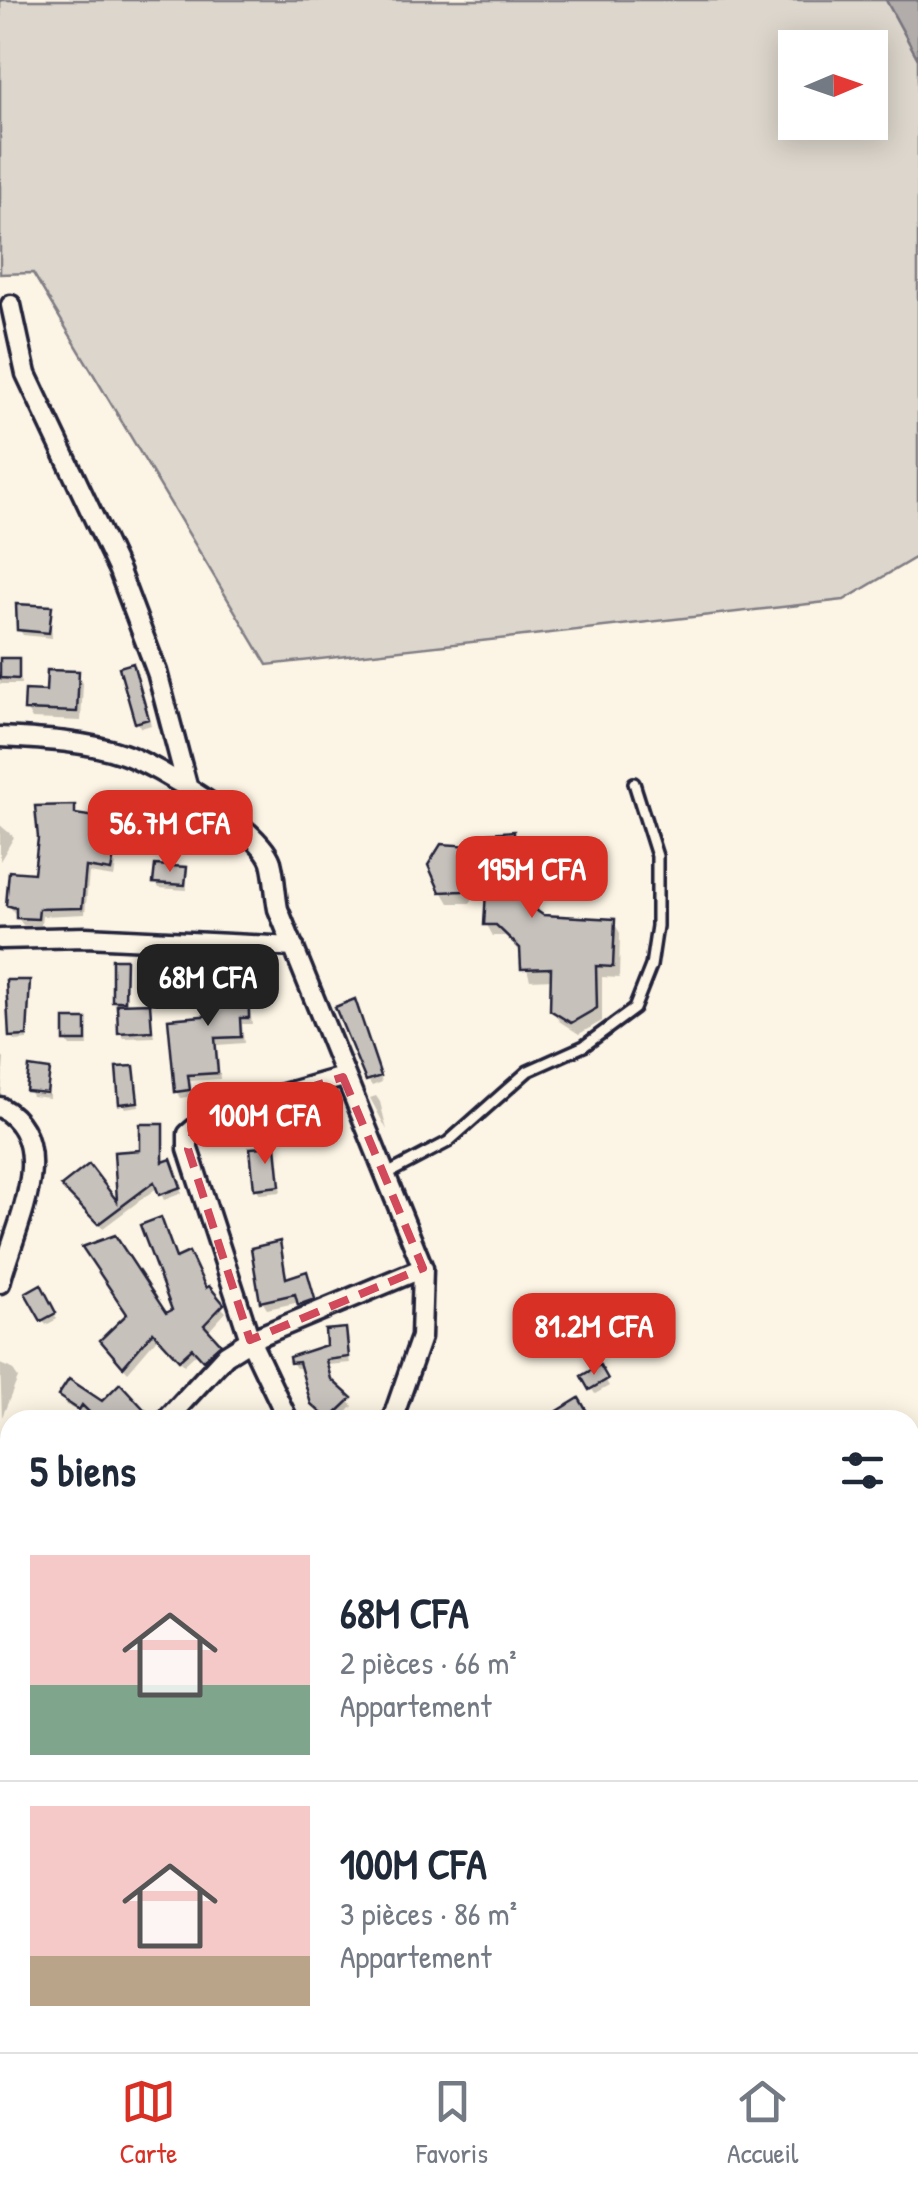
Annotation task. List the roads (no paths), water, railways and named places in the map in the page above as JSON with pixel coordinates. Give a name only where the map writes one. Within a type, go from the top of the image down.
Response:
[{"type":"street","points":[[11,305],[32,387],[119,571],[158,672],[188,793]]},
{"type":"street","points":[[0,736],[122,753],[150,766],[254,835],[270,860],[278,909],[342,1077],[422,1268],[421,1337],[395,1410]]},
{"type":"street","points":[[0,940],[86,938],[294,947]]},
{"type":"street","points":[[283,1410],[250,1340],[188,1150],[188,1134],[210,1116],[342,1077]]},
{"type":"street","points":[[0,1107],[19,1118],[33,1149],[30,1177],[0,1283]]},
{"type":"street","points":[[175,1410],[226,1356],[250,1340],[422,1268]]},
{"type":"lane","points":[[384,1176],[448,1142],[528,1071],[584,1046],[634,1009],[651,966],[657,926],[657,856],[634,783]]}]
